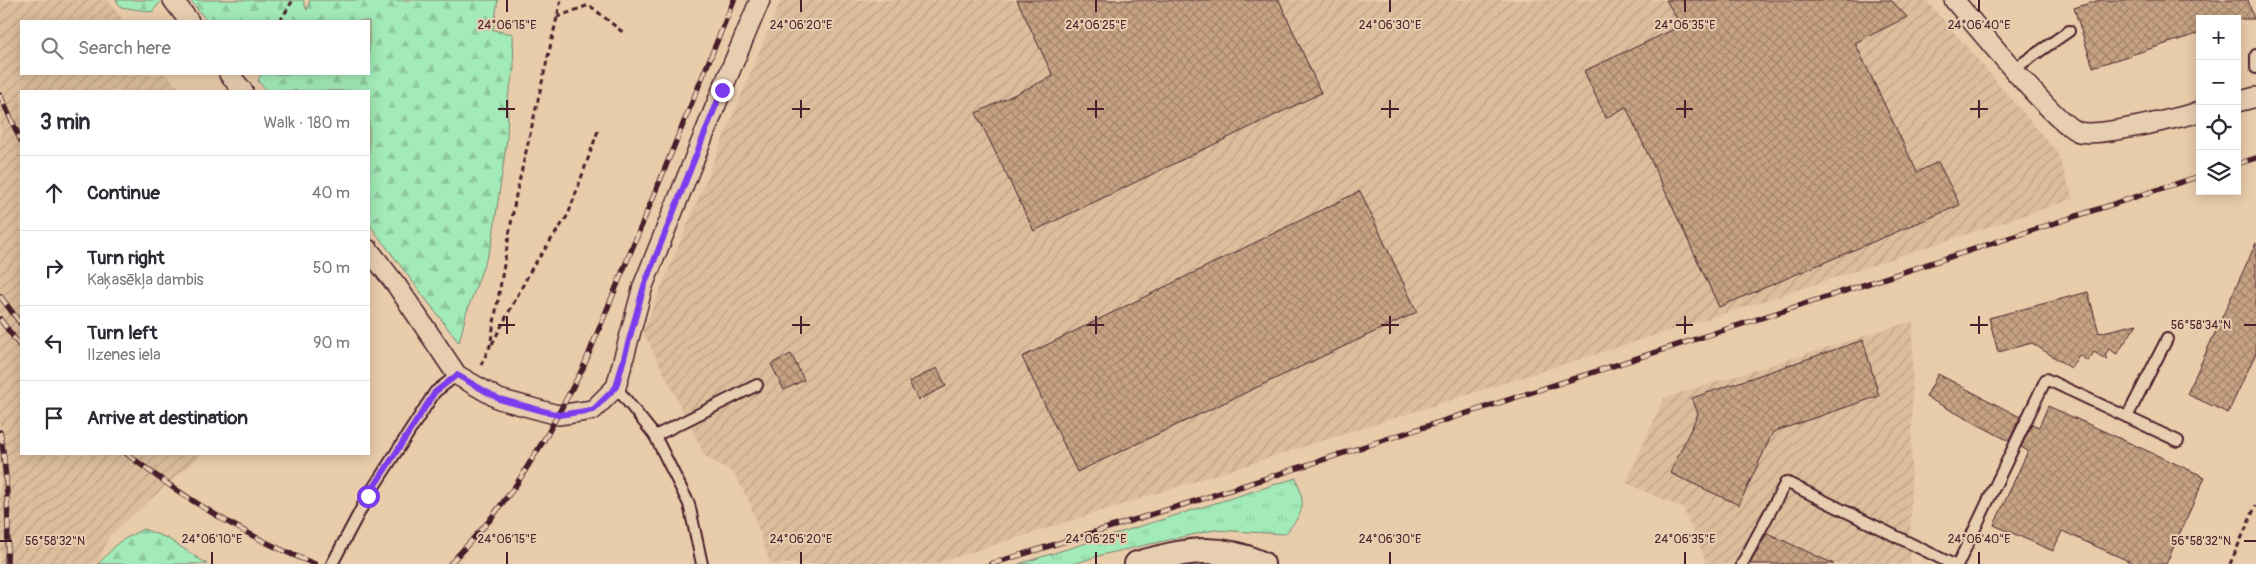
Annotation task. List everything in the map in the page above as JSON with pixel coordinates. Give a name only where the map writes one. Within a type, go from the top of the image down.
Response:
[{"type":"street","points":[[173,0],[189,20]]},
{"type":"street","points":[[370,251],[464,379],[499,399],[558,415],[593,410],[616,387],[644,286],[760,0]]},
{"type":"street","points":[[1954,0],[2057,118],[2079,132],[2108,131],[2196,113]]},
{"type":"street","points":[[230,75],[242,90]]},
{"type":"street","points":[[2241,101],[2256,97]]},
{"type":"street","points":[[1137,564],[1181,552],[1224,551],[1245,556],[1262,564]]},
{"type":"lane","points":[[2014,69],[2069,31]]},
{"type":"lane","points":[[2256,55],[2256,68]]},
{"type":"lane","points":[[2127,417],[2167,339]]},
{"type":"lane","points":[[1958,564],[2046,378],[2178,441]]},
{"type":"lane","points":[[332,564],[368,496],[435,392],[464,379]]},
{"type":"lane","points":[[655,436],[757,385]]},
{"type":"lane","points":[[616,387],[655,436],[689,504],[702,564]]},
{"type":"lane","points":[[1742,564],[1786,482],[1952,564]]},
{"type":"path","points":[[281,20],[293,0]]},
{"type":"path","points":[[490,346],[516,195],[561,0]]},
{"type":"path","points":[[556,17],[589,4],[625,34]]},
{"type":"path","points":[[464,379],[490,346],[532,268],[568,215],[599,128]]},
{"type":"path","points":[[2230,564],[2256,505]]},
{"type":"shaded area","points":[[0,0],[107,0],[123,20],[20,20],[20,75],[167,75],[180,90],[20,90],[20,455],[201,455],[109,536],[98,564],[0,564]]},
{"type":"shaded area","points":[[781,0],[1926,0],[2057,152],[2073,199],[1779,296],[934,564],[770,564],[749,501],[734,473],[705,456],[643,331]]},
{"type":"shaded area","points":[[1913,321],[1910,564],[1705,564],[1706,561],[1683,508],[1626,483],[1664,398]]},
{"type":"green space","points":[[116,0],[162,0],[152,12],[121,7]]},
{"type":"green space","points":[[190,0],[303,0],[307,10],[310,0],[498,0],[493,30],[513,34],[514,69],[508,97],[507,139],[492,243],[466,314],[459,343],[370,225],[370,90],[266,90],[258,81],[261,75],[370,75],[370,20],[206,20]]},
{"type":"green space","points":[[1296,478],[1302,508],[1297,519],[1285,534],[1214,530],[1105,554],[1073,564],[1019,564]]},
{"type":"green space","points":[[143,529],[167,538],[207,564],[98,564],[119,542]]},
{"type":"building","points":[[1017,0],[1279,0],[1321,93],[1034,231],[976,113],[1053,76]]},
{"type":"building","points":[[1666,0],[1891,0],[1907,17],[1855,43],[1917,172],[1938,162],[1960,205],[1719,307],[1626,107],[1606,118],[1584,71],[1681,26]]},
{"type":"building","points":[[2100,0],[2248,0],[2254,19],[2241,19],[2241,15],[2196,15],[2196,34],[2093,67],[2074,8]]},
{"type":"building","points":[[1360,191],[1417,312],[1077,472],[1022,357]]},
{"type":"building","points":[[2256,243],[2256,353],[2228,413],[2187,394]]},
{"type":"building","points":[[2088,292],[2099,333],[2137,324],[2117,354],[2109,349],[2105,355],[2107,360],[2094,352],[2088,361],[2079,355],[2071,368],[2032,343],[1998,352],[1989,318]]},
{"type":"building","points":[[1863,340],[1879,396],[1773,432],[1739,505],[1670,473],[1698,414],[1692,398]]},
{"type":"building","points":[[791,354],[804,380],[784,390],[771,364]]},
{"type":"building","points":[[937,368],[946,386],[918,400],[909,382]]},
{"type":"building","points":[[1938,374],[2020,417],[2009,441],[1926,397]]},
{"type":"building","points":[[2048,406],[2205,477],[2166,564],[2135,564],[2062,531],[2053,551],[1994,525],[2028,451],[2021,447],[2032,424],[2039,427]]},
{"type":"building","points":[[1767,533],[1834,564],[1750,564]]},
{"type":"railway","points":[[450,564],[489,521],[516,485],[547,435],[583,368],[734,0]]},
{"type":"railway","points":[[0,95],[20,139]]},
{"type":"railway","points":[[2241,163],[2256,158]]},
{"type":"railway","points":[[991,564],[1205,498],[2196,177]]},
{"type":"railway","points":[[0,296],[20,323]]},
{"type":"railway","points":[[0,319],[20,346]]},
{"type":"railway","points":[[0,432],[7,498],[7,564]]},
{"type":"railway","points":[[128,455],[217,516],[265,542],[315,564]]},
{"type":"route","points":[[368,496],[435,392],[457,375],[499,399],[558,415],[593,410],[616,387],[644,286],[722,90]]}]
